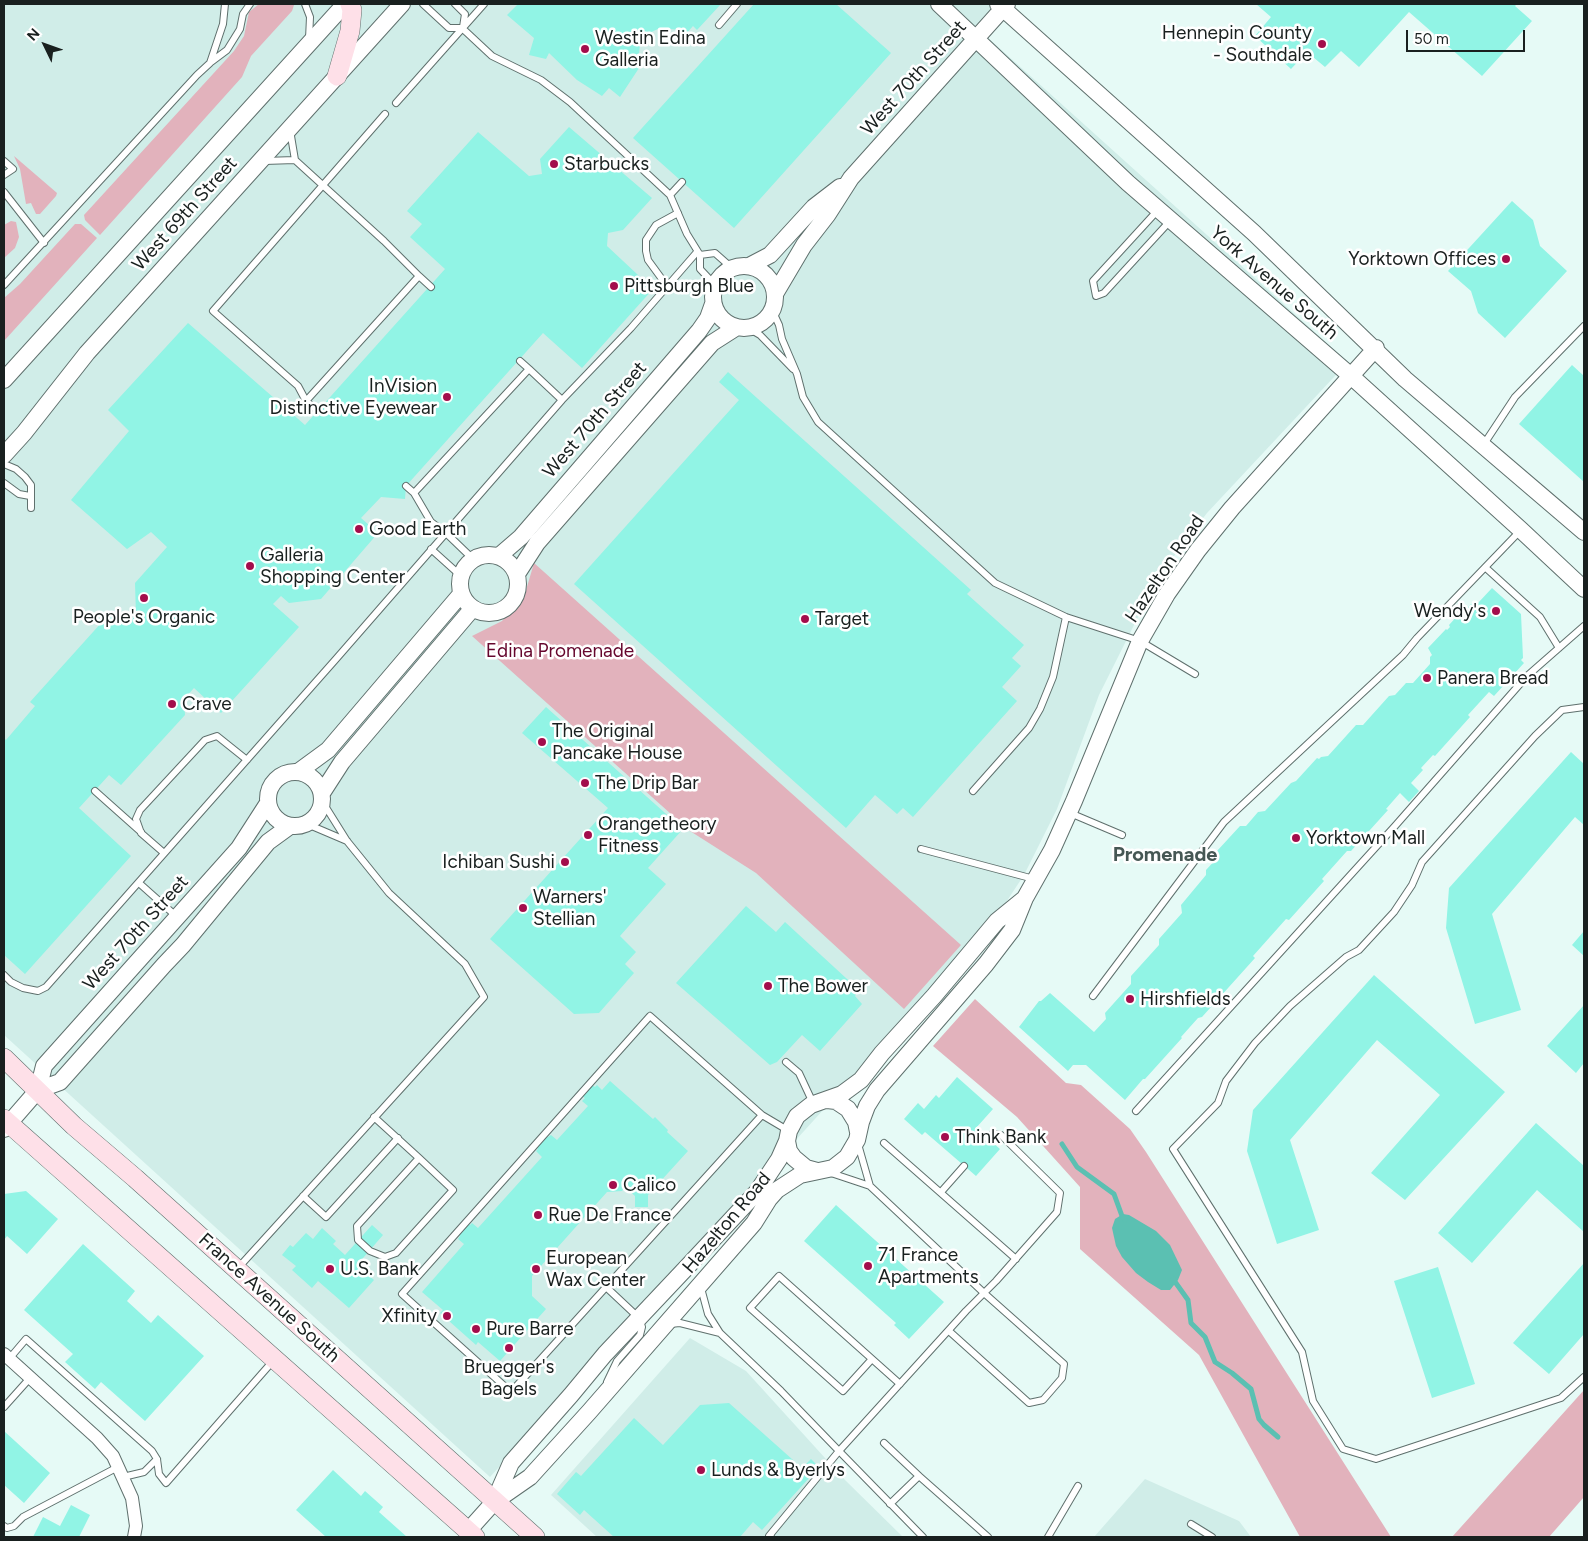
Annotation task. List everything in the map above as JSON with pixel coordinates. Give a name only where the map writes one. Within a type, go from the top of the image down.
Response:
[{"type":"main road","points":[[337,76],[350,31],[352,10],[350,4]]},
{"type":"main road","name":"France Avenue South","points":[[4,1058],[74,1126],[135,1178],[535,1537]]},
{"type":"main road","points":[[5,1124],[274,1360],[468,1535]]},
{"type":"street","name":"West 69th Street","points":[[4,380],[345,4]]},
{"type":"street","name":"West 69th Street","points":[[4,455],[24,433],[87,353],[402,4]]},
{"type":"street","name":"York Avenue South","points":[[939,4],[1128,183],[1351,376],[1584,589]]},
{"type":"street","name":"York Avenue South","points":[[1003,5],[1254,233],[1376,348],[1405,378],[1584,532]]},
{"type":"street","name":"West 70th Street","points":[[774,302],[804,246],[852,178],[1003,5]]},
{"type":"street","name":"West 70th Street","points":[[750,266],[770,255],[814,207],[852,178]]},
{"type":"street","points":[[740,265],[750,266],[759,269],[767,275],[773,284],[774,302],[763,322],[742,327],[730,325],[720,316],[714,304],[713,294],[715,285],[725,272],[732,268],[740,265]]},
{"type":"street","name":"West 70th Street","points":[[499,556],[521,537],[692,338],[708,318],[714,304]]},
{"type":"street","name":"West 70th Street","points":[[517,574],[537,543],[712,343],[742,327]]},
{"type":"street","name":"Hazelton Road","points":[[494,1502],[530,1477],[701,1285],[754,1223],[769,1199],[778,1190],[800,1175],[833,1168],[847,1157],[857,1136],[867,1106],[877,1090],[986,964],[1012,930],[1025,898],[1052,850],[1069,812],[1140,641],[1167,594],[1198,550],[1232,508],[1376,348]]},
{"type":"street","points":[[490,554],[499,556],[513,566],[519,583],[518,592],[508,607],[491,613],[482,612],[466,602],[461,594],[460,585],[463,569],[473,559],[490,554]]},
{"type":"street","points":[[298,772],[328,750],[461,594]]},
{"type":"street","points":[[322,797],[313,779],[298,772],[290,772],[275,780],[268,795],[268,803],[270,812],[282,824],[290,826],[307,824],[314,818],[320,810],[322,797],[342,762],[473,608]]},
{"type":"street","name":"West 70th Street","points":[[38,1090],[44,1066],[239,848],[268,803]]},
{"type":"street","name":"West 70th Street","points":[[5,1124],[38,1090],[60,1082],[183,945],[268,842],[290,826]]},
{"type":"street","name":"Hazelton Road","points":[[468,1535],[494,1502],[511,1463],[605,1354],[757,1192],[772,1172],[797,1116],[820,1102],[842,1094],[862,1080],[882,1053],[934,996],[997,921],[1025,898]]},
{"type":"street","points":[[820,1102],[836,1101],[848,1110],[856,1122],[857,1136]]},
{"type":"street","points":[[788,1136],[789,1151],[799,1163],[821,1171]]},
{"type":"street","points":[[6,1357],[97,1438],[113,1456],[132,1498],[136,1526],[134,1537]]},
{"type":"lane","points":[[210,63],[223,24],[225,4]]},
{"type":"lane","points":[[4,285],[197,75],[227,50],[240,29],[243,14],[250,4]]},
{"type":"lane","points":[[306,4],[310,17],[309,43]]},
{"type":"lane","points":[[423,4],[449,28],[462,28],[492,56],[541,80],[570,102],[670,195],[698,254],[700,269],[715,285]]},
{"type":"lane","points":[[455,4],[465,14],[462,28]]},
{"type":"lane","points":[[396,103],[484,4]]},
{"type":"lane","points":[[719,25],[737,4]]},
{"type":"lane","points":[[318,411],[306,401],[298,386],[212,311],[385,114]]},
{"type":"lane","points":[[290,128],[295,160],[384,241],[431,287]]},
{"type":"lane","points":[[260,161],[295,160]]},
{"type":"lane","points":[[4,161],[14,169],[4,175]]},
{"type":"lane","points":[[670,195],[682,182]]},
{"type":"lane","points":[[4,192],[44,243]]},
{"type":"lane","points":[[667,286],[648,260],[646,240],[656,225],[678,213]]},
{"type":"lane","points":[[1165,215],[1104,293],[1096,296],[1094,281],[1165,215]]},
{"type":"lane","points":[[4,975],[11,982],[23,988],[38,991],[46,987],[562,400],[631,328],[667,286],[698,254],[715,253],[732,268]]},
{"type":"lane","points":[[306,401],[419,276]]},
{"type":"lane","points":[[774,302],[782,339],[797,374],[803,397],[818,422],[995,583],[1066,617],[1140,641],[1195,674]]},
{"type":"lane","points":[[1483,446],[1515,396],[1584,326]]},
{"type":"lane","points":[[742,327],[765,340],[797,374]]},
{"type":"lane","points":[[520,361],[562,400]]},
{"type":"lane","points":[[414,493],[528,370]]},
{"type":"lane","points":[[4,464],[16,469],[31,485],[31,508]]},
{"type":"lane","points":[[4,483],[19,494],[30,496]]},
{"type":"lane","points":[[406,486],[414,493],[431,522],[446,533],[473,559]]},
{"type":"lane","points":[[1093,996],[1224,822],[1403,655],[1521,530]]},
{"type":"lane","points":[[431,549],[461,576]]},
{"type":"lane","points":[[1486,568],[1540,617],[1558,648]]},
{"type":"lane","points":[[973,791],[1029,728],[1040,709],[1053,677],[1066,617]]},
{"type":"lane","points":[[1136,1111],[1395,826],[1527,676],[1584,626]]},
{"type":"lane","points":[[1584,706],[1562,710],[1523,750],[1422,862],[1412,885],[1394,912],[1359,950],[1346,958],[1290,1006],[1255,1043],[1226,1082],[1218,1103],[1174,1149],[1302,1352],[1313,1401],[1343,1449],[1376,1459],[1561,1398],[1584,1377]]},
{"type":"lane","points":[[142,832],[136,819],[140,810],[205,740],[217,736],[247,760]]},
{"type":"lane","points":[[95,791],[164,853]]},
{"type":"lane","points":[[236,1270],[484,997],[465,964],[389,893],[346,841],[322,797]]},
{"type":"lane","points":[[1069,812],[1122,835]]},
{"type":"lane","points":[[307,824],[346,841]]},
{"type":"lane","points":[[921,848],[1036,880]]},
{"type":"lane","points":[[139,882],[177,917]]},
{"type":"lane","points":[[762,1116],[511,1392],[402,1294],[650,1016],[762,1116],[788,1136]]},
{"type":"lane","points":[[786,1062],[799,1073],[820,1102]]},
{"type":"lane","points":[[374,1117],[398,1138],[453,1190],[396,1253],[385,1257],[370,1250],[358,1240],[358,1226],[419,1158]]},
{"type":"lane","points":[[771,1537],[769,1536],[839,1451],[1057,1212],[1060,1193],[1001,1135],[992,1134],[988,1139]]},
{"type":"lane","points":[[857,1136],[870,1186]]},
{"type":"lane","points":[[303,1196],[326,1217],[398,1138]]},
{"type":"lane","points":[[884,1143],[1016,1259]]},
{"type":"lane","points":[[941,1192],[964,1166]]},
{"type":"lane","points":[[821,1171],[870,1186],[984,1293],[1064,1364],[1062,1378],[1043,1400],[1029,1403],[949,1331]]},
{"type":"lane","points":[[872,1359],[843,1391],[750,1308],[779,1276],[872,1359],[900,1384]]},
{"type":"lane","points":[[701,1285],[708,1314],[720,1333],[781,1391],[924,1537]]},
{"type":"lane","points":[[598,1402],[617,1361],[640,1335],[642,1327],[639,1318],[606,1287]]},
{"type":"lane","points":[[667,1324],[680,1323],[720,1333]]},
{"type":"lane","points":[[6,1357],[26,1339],[152,1451],[157,1459],[159,1474],[166,1483],[274,1360]]},
{"type":"lane","points":[[4,1408],[30,1378]]},
{"type":"lane","points":[[884,1443],[988,1537]]},
{"type":"lane","points":[[4,1526],[7,1528],[14,1526],[22,1517],[121,1472],[144,1472],[157,1459]]},
{"type":"lane","points":[[890,1504],[919,1476]]},
{"type":"lane","points":[[1048,1537],[1078,1486]]},
{"type":"lane","points":[[1191,1524],[1212,1537]]},
{"type":"shaded area","points":[[4,4],[996,4],[976,27],[1348,362],[1207,513],[1158,577],[1099,695],[1057,809],[1024,875],[991,925],[490,1477],[4,1035]]},
{"type":"shaded area","points":[[1123,1214],[1129,1215],[1156,1231],[1170,1245],[1182,1270],[1178,1280],[1170,1290],[1161,1290],[1148,1282],[1136,1273],[1122,1257],[1116,1246],[1112,1228],[1115,1219]]},
{"type":"shaded area","points":[[690,1338],[746,1371],[845,1480],[903,1537],[597,1537],[551,1495]]},
{"type":"shaded area","points":[[1145,1479],[1239,1521],[1251,1537],[1094,1537]]},
{"type":"green space","points":[[259,4],[294,5],[292,11],[251,56],[242,77],[100,235],[85,220],[84,215],[234,51],[244,36],[249,12]]},
{"type":"green space","points":[[14,156],[57,193],[40,214],[36,214],[31,203],[26,204],[20,169]]},
{"type":"green space","points":[[11,221],[16,222],[19,237],[15,248],[4,258],[4,225]]},
{"type":"green space","points":[[75,224],[81,224],[97,238],[4,341],[4,298],[20,284]]},
{"type":"green space","name":"Edina Promenade","points":[[534,563],[961,945],[904,1009],[756,873],[690,831],[472,636],[502,621],[524,597]]},
{"type":"green space","points":[[975,999],[1066,1083],[1081,1085],[1130,1129],[1391,1537],[1300,1537],[1199,1355],[1080,1249],[1080,1187],[1017,1117],[933,1046]]},
{"type":"green space","points":[[1584,1390],[1584,1497],[1549,1537],[1452,1537]]},
{"type":"building","name":"Westin Edina Galleria","points":[[518,4],[721,4],[697,30],[693,26],[685,35],[680,30],[660,28],[647,34],[640,44],[639,68],[620,97],[609,88],[602,96],[577,80],[549,53],[546,59],[529,55],[534,38],[507,15]]},
{"type":"building","points":[[754,4],[836,4],[891,53],[734,228],[633,138]]},
{"type":"building","name":"Hennepin County - Southdale","points":[[1256,4],[1517,4],[1515,6],[1532,21],[1482,76],[1409,12],[1359,67],[1341,51],[1325,67],[1307,52],[1291,69],[1255,36],[1271,17]]},
{"type":"building","name":"Galleria Shopping Center","points":[[569,127],[652,198],[623,230],[608,233],[607,246],[653,289],[582,368],[543,333],[406,486],[405,499],[381,497],[361,518],[378,533],[321,599],[289,603],[281,596],[273,604],[299,627],[221,713],[194,688],[184,699],[185,715],[121,785],[109,775],[79,808],[131,856],[25,974],[4,955],[4,738],[6,740],[35,706],[30,702],[111,612],[127,626],[136,615],[135,583],[167,547],[151,532],[127,549],[71,500],[129,431],[108,410],[188,323],[305,425],[445,269],[410,237],[422,224],[407,211],[478,132],[529,176],[542,174],[540,159]]},
{"type":"building","name":"Yorktown Offices","points":[[1512,201],[1533,220],[1540,246],[1567,271],[1505,338],[1478,313],[1471,291],[1448,271]]},
{"type":"building","points":[[1572,365],[1584,376],[1584,482],[1519,424]]},
{"type":"building","name":"Target","points":[[728,372],[971,590],[967,594],[1024,645],[1012,658],[1021,666],[1002,687],[1017,701],[913,817],[903,808],[897,814],[875,795],[846,828],[574,584],[739,400],[719,382]]},
{"type":"building","name":"Yorktown Mall","points":[[1492,588],[1521,614],[1523,658],[1521,660],[1524,663],[1494,696],[1489,692],[1468,715],[1470,717],[1435,756],[1433,755],[1421,768],[1423,770],[1411,783],[1419,791],[1409,802],[1400,793],[1386,809],[1388,810],[1351,851],[1347,851],[1322,879],[1324,881],[1289,920],[1286,919],[1253,956],[1255,958],[1202,1017],[1198,1018],[1125,1100],[1086,1065],[1073,1065],[1068,1071],[1019,1027],[1039,1001],[1050,993],[1094,1032],[1106,1019],[1105,1013],[1131,984],[1131,976],[1159,945],[1159,939],[1182,913],[1181,905],[1206,875],[1206,870],[1218,857],[1217,851],[1240,826],[1246,826],[1258,812],[1265,811],[1317,758],[1328,756],[1356,725],[1363,725],[1389,696],[1395,695],[1406,683],[1413,683],[1430,664],[1430,657],[1432,655],[1428,648],[1450,627],[1449,625],[1459,614],[1461,615],[1471,604],[1478,603]]},
{"type":"building","points":[[546,707],[683,829],[648,868],[666,884],[620,936],[636,952],[625,964],[634,973],[599,1013],[574,1014],[490,939],[608,808],[522,733]]},
{"type":"building","points":[[1571,752],[1584,764],[1584,825],[1575,817],[1492,914],[1521,1010],[1475,1024],[1446,928],[1449,888]]},
{"type":"building","name":"The Bower","points":[[746,906],[776,932],[785,922],[859,990],[855,996],[862,1004],[820,1051],[802,1035],[777,1062],[770,1065],[676,983]]},
{"type":"building","points":[[1584,931],[1584,956],[1572,945]]},
{"type":"building","points":[[1374,975],[1505,1092],[1405,1200],[1371,1173],[1440,1095],[1377,1040],[1290,1140],[1319,1230],[1277,1244],[1247,1151],[1253,1110]]},
{"type":"building","points":[[1584,1005],[1584,1063],[1576,1073],[1547,1046]]},
{"type":"building","points":[[957,1077],[993,1109],[976,1128],[1000,1149],[976,1176],[925,1132],[922,1135],[904,1119],[918,1103],[924,1109],[936,1095],[939,1098]]},
{"type":"building","name":"Rue De France","points":[[610,1081],[653,1119],[655,1117],[668,1130],[667,1132],[688,1151],[648,1195],[648,1207],[635,1207],[635,1196],[625,1187],[622,1191],[607,1192],[532,1276],[532,1296],[546,1309],[500,1361],[478,1342],[476,1345],[440,1313],[443,1310],[422,1292],[464,1244],[458,1239],[460,1236],[458,1234],[468,1223],[470,1225],[472,1223],[478,1228],[542,1157],[536,1151],[538,1149],[536,1147],[546,1136],[551,1135],[557,1140],[588,1106],[582,1101],[585,1098],[582,1096],[592,1085],[595,1087],[597,1085],[602,1090]]},
{"type":"building","points":[[1536,1123],[1584,1166],[1584,1232],[1537,1190],[1472,1263],[1438,1233]]},
{"type":"building","points":[[26,1191],[58,1219],[27,1254],[7,1236],[4,1240],[4,1194]]},
{"type":"building","name":"71 France Apartments","points":[[836,1205],[944,1302],[909,1339],[894,1325],[896,1323],[804,1241]]},
{"type":"building","name":"U.S. Bank","points":[[372,1225],[383,1235],[357,1265],[374,1280],[349,1308],[318,1281],[312,1288],[292,1270],[296,1266],[282,1255],[290,1245],[293,1247],[306,1233],[313,1239],[322,1228],[336,1241],[333,1244],[345,1255]]},
{"type":"building","points":[[83,1244],[135,1291],[127,1301],[151,1323],[158,1315],[204,1356],[145,1421],[101,1382],[95,1389],[65,1362],[73,1354],[24,1310]]},
{"type":"building","points":[[1584,1263],[1584,1334],[1549,1374],[1513,1343]]},
{"type":"building","points":[[1438,1267],[1475,1384],[1432,1398],[1394,1281]]},
{"type":"building","name":"Lunds & Byerlys","points":[[729,1403],[802,1468],[811,1459],[819,1467],[762,1530],[753,1522],[740,1537],[614,1537],[584,1510],[580,1515],[557,1494],[576,1472],[581,1476],[634,1418],[663,1445],[700,1405]]},
{"type":"building","points":[[4,1431],[50,1473],[24,1503],[4,1485]]},
{"type":"building","points":[[333,1470],[361,1496],[365,1491],[383,1507],[379,1512],[407,1537],[326,1537],[296,1510]]},
{"type":"building","points":[[71,1505],[90,1515],[79,1537],[33,1537],[43,1517],[60,1526]]},
{"type":"waterway","points":[[1062,1144],[1077,1167],[1114,1194],[1125,1220]]},
{"type":"waterway","points":[[1173,1279],[1188,1300],[1191,1323],[1205,1337],[1215,1362],[1251,1389],[1259,1419],[1278,1437]]},
{"type":"place","name":"Hennepin County - Southdale","points":[[1322,44]]},
{"type":"place","name":"Westin Edina Galleria","points":[[585,49]]},
{"type":"place","name":"Starbucks","points":[[554,164]]},
{"type":"place","name":"Yorktown Offices","points":[[1506,259]]},
{"type":"place","name":"Pittsburgh Blue","points":[[614,286]]},
{"type":"place","name":"InVision Distinctive Eyewear","points":[[447,397]]},
{"type":"place","name":"Good Earth","points":[[359,529]]},
{"type":"place","name":"Galleria Shopping Center","points":[[250,566]]},
{"type":"place","name":"People's Organic","points":[[144,598]]},
{"type":"place","name":"Wendy's","points":[[1496,611]]},
{"type":"place","name":"Target","points":[[805,619]]},
{"type":"place","name":"Panera Bread","points":[[1427,678]]},
{"type":"place","name":"Crave","points":[[172,704]]},
{"type":"place","name":"The Original Pancake House","points":[[542,742]]},
{"type":"place","name":"The Drip Bar","points":[[585,783]]},
{"type":"place","name":"Orangetheory Fitness","points":[[588,835]]},
{"type":"place","name":"Yorktown Mall","points":[[1296,838]]},
{"type":"place","name":"Ichiban Sushi","points":[[565,862]]},
{"type":"place","name":"Warners' Stellian","points":[[523,908]]},
{"type":"place","name":"The Bower","points":[[768,986]]},
{"type":"place","name":"Hirshfields","points":[[1130,999]]},
{"type":"place","name":"Think Bank","points":[[945,1137]]},
{"type":"place","name":"Calico","points":[[613,1185]]},
{"type":"place","name":"Rue De France","points":[[538,1215]]},
{"type":"place","name":"71 France Apartments","points":[[868,1266]]},
{"type":"place","name":"U.S. Bank","points":[[330,1269]]},
{"type":"place","name":"European Wax Center","points":[[536,1269]]},
{"type":"place","name":"Xfinity","points":[[447,1316]]},
{"type":"place","name":"Pure Barre","points":[[476,1329]]},
{"type":"place","name":"Bruegger's Bagels","points":[[509,1348]]},
{"type":"place","name":"Lunds & Byerlys","points":[[701,1470]]},
{"type":"district","name":"Promenade","points":[[1165,855]]}]
